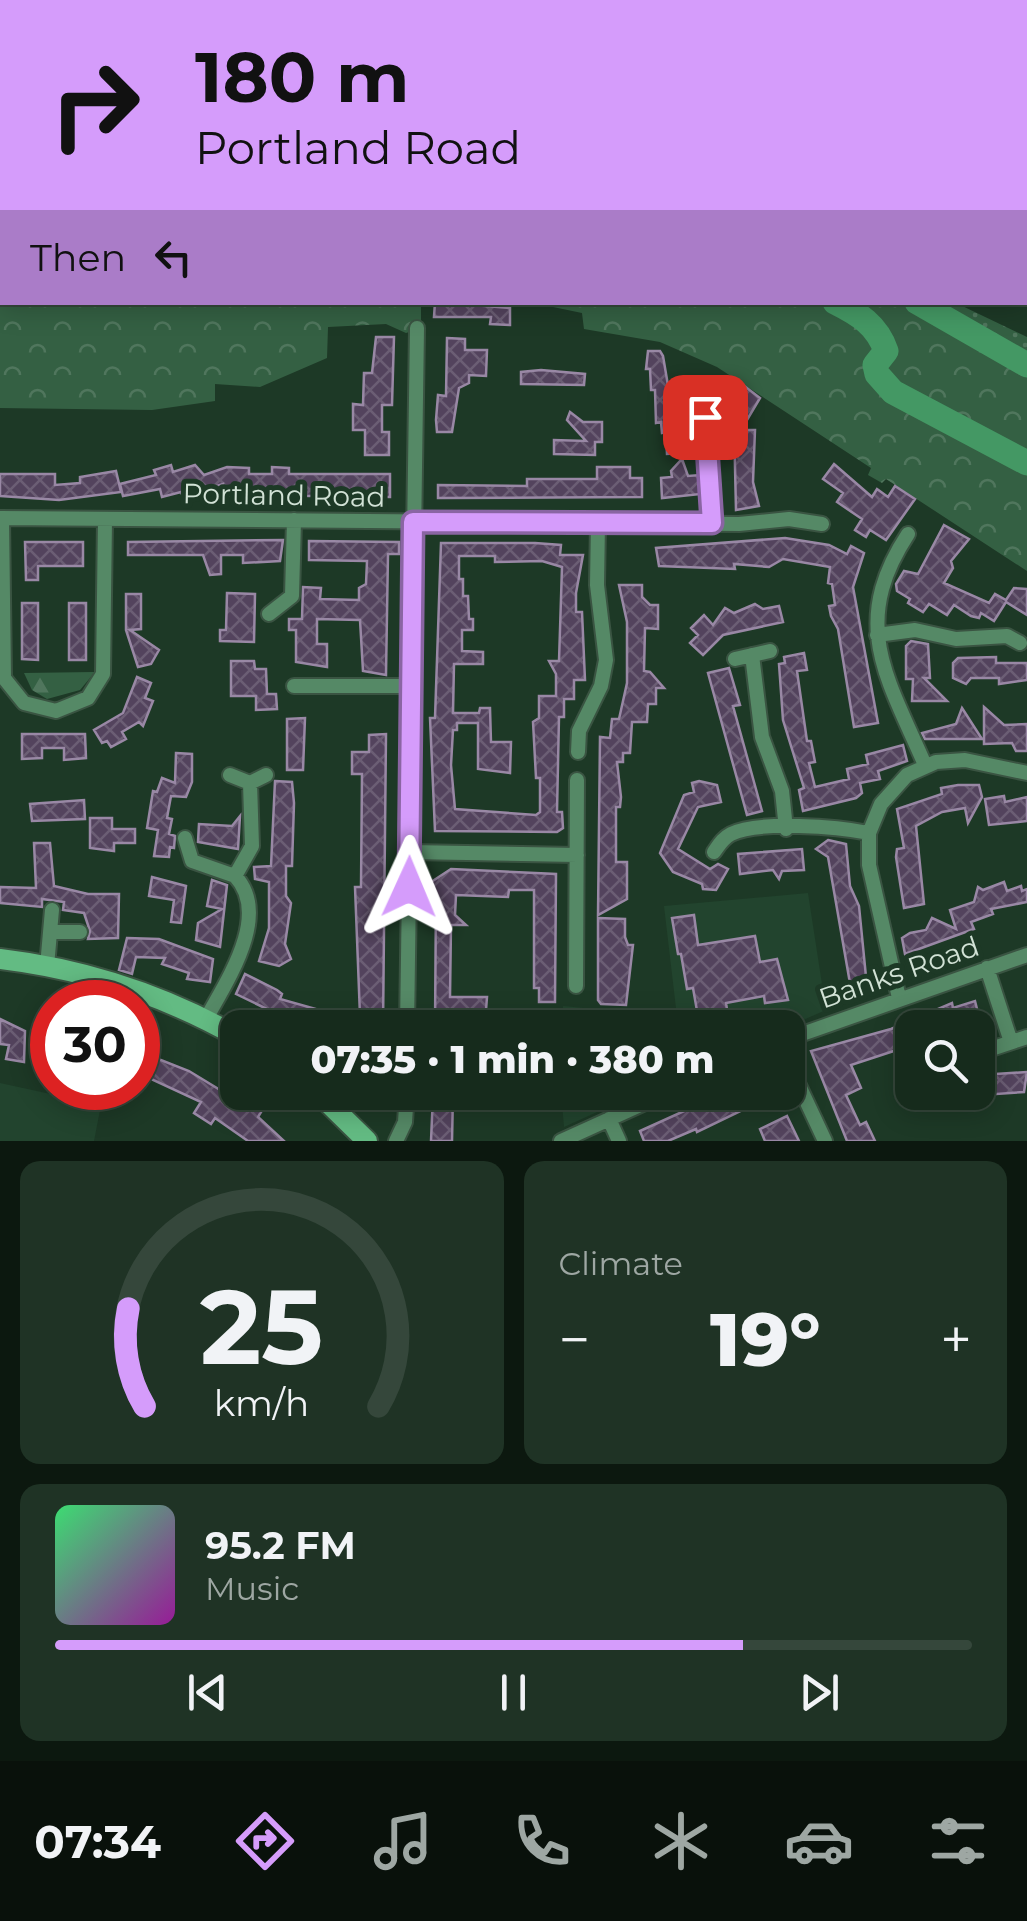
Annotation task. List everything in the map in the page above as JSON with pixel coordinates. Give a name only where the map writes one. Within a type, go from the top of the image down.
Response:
[{"type":"main road","points":[[0,959],[47,966],[153,996],[220,1027]]},
{"type":"main road","points":[[335,1110],[367,1141]]},
{"type":"street","points":[[408,1010],[417,328]]},
{"type":"street","points":[[702,405],[712,470],[712,523]]},
{"type":"street","name":"Portland Road","points":[[1,518],[712,523],[807,512],[822,524]]},
{"type":"street","points":[[1,518],[2,678],[24,703],[45,710],[69,708],[95,692],[105,661],[105,518]]},
{"type":"street","points":[[269,614],[292,596],[294,520]]},
{"type":"street","points":[[578,752],[579,732],[601,686],[606,660],[597,585],[598,522]]},
{"type":"street","points":[[908,534],[885,555],[877,635],[884,677],[925,765]]},
{"type":"street","points":[[877,635],[916,630],[962,639],[1012,634]]},
{"type":"street","points":[[735,659],[770,651]]},
{"type":"street","points":[[752,655],[762,737],[782,791],[786,828]]},
{"type":"street","points":[[303,691],[411,686]]},
{"type":"street","points":[[899,998],[869,865],[869,833],[891,790],[925,765],[964,760],[1027,773]]},
{"type":"street","points":[[230,775],[250,783],[266,775]]},
{"type":"street","points":[[576,986],[578,780]]},
{"type":"street","points":[[235,876],[252,846],[250,783]]},
{"type":"street","points":[[714,852],[719,833],[836,827],[869,833]]},
{"type":"street","points":[[185,838],[185,864],[235,876],[248,901],[238,957],[206,1020]]},
{"type":"street","points":[[409,852],[578,855]]},
{"type":"street","points":[[47,966],[52,910]]},
{"type":"street","points":[[52,932],[80,932]]},
{"type":"street","name":"Banks Road","points":[[805,1032],[1027,956]]},
{"type":"street","points":[[988,968],[1012,1042]]},
{"type":"street","points":[[995,1048],[1027,1038]]},
{"type":"street","points":[[805,1098],[825,1141]]},
{"type":"street","points":[[396,1141],[405,1110]]},
{"type":"street","points":[[562,1141],[630,1110]]},
{"type":"street","points":[[609,1120],[619,1141]]},
{"type":"shaded area","points":[[808,893],[826,1010],[805,1019],[805,1010],[635,1010],[676,1008],[664,906]]},
{"type":"shaded area","points":[[563,1006],[605,1010],[563,1010]]},
{"type":"shaded area","points":[[0,1083],[30,1090],[30,1110],[100,1110],[94,1141],[0,1141]]},
{"type":"shaded area","points":[[563,1110],[602,1110],[564,1127]]},
{"type":"green space","points":[[0,305],[421,305],[421,328],[406,333],[386,324],[328,327],[327,358],[260,387],[215,384],[215,401],[152,410],[0,408]]},
{"type":"green space","points":[[544,305],[915,305],[1027,364],[1027,571],[886,479],[882,483],[868,475],[871,468],[717,367],[660,342],[584,329],[582,313]]},
{"type":"green space","points":[[915,305],[960,305],[1027,337],[1027,364]]},
{"type":"green space","points":[[95,672],[80,690],[47,699],[32,690],[24,673]]},
{"type":"building","points":[[435,305],[510,308],[510,325],[490,324],[491,317],[434,317]]},
{"type":"building","points":[[376,337],[394,337],[392,405],[382,405],[382,432],[389,432],[389,455],[365,455],[365,430],[353,430],[353,404],[363,405],[364,373],[372,373]]},
{"type":"building","points":[[447,338],[465,339],[465,350],[487,350],[486,376],[469,375],[469,383],[459,388],[452,432],[437,432],[438,395],[446,396]]},
{"type":"building","points":[[648,351],[660,351],[663,356],[673,415],[679,414],[680,435],[684,435],[682,453],[667,454],[666,432],[662,433],[661,422],[656,423],[655,390],[651,390],[650,369],[646,369]]},
{"type":"building","points":[[521,372],[585,374],[584,385],[521,384]]},
{"type":"building","points":[[743,385],[760,398],[741,430],[755,430],[753,482],[759,506],[736,510],[734,423],[722,416]]},
{"type":"building","points":[[570,412],[583,422],[602,422],[602,442],[595,442],[595,455],[554,454],[554,440],[586,441],[567,420]]},
{"type":"building","points":[[682,459],[688,476],[700,475],[701,494],[662,498],[661,478],[672,477],[671,471]]},
{"type":"building","points":[[834,464],[872,497],[877,489],[888,497],[895,486],[915,499],[886,540],[870,530],[866,537],[855,530],[862,519],[837,502],[843,493],[823,479]]},
{"type":"building","points":[[171,465],[173,472],[195,465],[204,475],[227,467],[249,468],[249,474],[272,474],[272,467],[289,468],[289,474],[390,474],[390,497],[223,495],[223,484],[183,497],[181,492],[162,497],[160,489],[123,496],[120,484],[156,475],[154,470]]},
{"type":"building","points":[[597,467],[630,467],[630,478],[642,478],[642,497],[438,498],[438,485],[527,486],[527,479],[597,479]]},
{"type":"building","points":[[116,471],[121,492],[59,500],[0,496],[0,474],[55,474],[55,485],[80,483],[80,477]]},
{"type":"building","points":[[944,525],[969,539],[951,561],[953,568],[944,583],[989,603],[995,594],[1006,600],[1014,588],[1027,589],[1027,615],[1006,602],[994,621],[981,613],[979,618],[971,616],[954,605],[947,615],[929,604],[923,612],[908,603],[910,599],[897,591],[896,584],[904,571],[918,574]]},
{"type":"building","points":[[785,538],[829,545],[847,554],[851,546],[864,553],[853,587],[878,723],[854,727],[838,629],[829,606],[835,605],[832,584],[828,583],[830,567],[783,559],[769,567],[734,564],[735,569],[659,566],[656,548]]},
{"type":"building","points":[[283,540],[280,561],[243,563],[243,555],[221,555],[221,574],[210,575],[203,555],[128,555],[128,542]]},
{"type":"building","points":[[309,541],[399,542],[399,554],[388,554],[386,675],[363,671],[360,620],[317,619],[317,644],[327,644],[327,667],[296,662],[296,630],[289,630],[289,619],[302,619],[303,587],[321,588],[320,599],[359,600],[359,588],[366,584],[367,561],[309,560]]},
{"type":"building","points":[[25,542],[83,542],[83,566],[38,566],[38,580],[26,580]]},
{"type":"building","points":[[441,543],[561,545],[560,555],[583,555],[576,612],[582,612],[585,680],[574,680],[574,699],[564,699],[564,717],[559,717],[557,812],[562,812],[563,828],[557,832],[435,831],[430,718],[435,718]],"holes":[[[459,556],[495,556],[495,562],[542,561],[562,567],[559,661],[549,661],[556,674],[556,696],[539,696],[539,718],[533,722],[536,778],[540,778],[540,812],[536,815],[455,809],[451,765],[457,723],[478,723],[478,769],[510,773],[511,742],[491,742],[490,708],[480,708],[479,713],[453,713],[454,664],[483,664],[483,652],[462,651],[462,630],[473,630],[473,619],[469,619],[468,596],[463,596],[463,579],[459,579]]]},
{"type":"building","points":[[619,585],[642,585],[642,597],[650,605],[658,605],[658,629],[645,628],[644,671],[650,672],[664,688],[656,688],[656,704],[648,704],[647,722],[632,722],[630,753],[623,753],[623,762],[617,762],[621,797],[620,807],[616,807],[616,862],[627,862],[627,899],[598,915],[600,737],[610,738],[612,719],[619,719],[627,683],[627,622]]},
{"type":"building","points":[[227,593],[255,594],[254,642],[220,641],[220,630],[226,630]]},
{"type":"building","points":[[126,594],[141,594],[141,629],[130,630],[159,650],[151,664],[138,667],[126,630]]},
{"type":"building","points":[[22,603],[38,603],[38,660],[22,659]]},
{"type":"building","points":[[69,603],[86,603],[86,660],[69,660]]},
{"type":"building","points":[[755,604],[763,609],[779,606],[783,622],[723,635],[703,655],[690,643],[698,635],[691,628],[704,615],[713,625],[725,608],[734,613]]},
{"type":"building","points":[[911,641],[928,644],[930,678],[924,678],[947,701],[912,701],[913,679],[906,679],[906,646]]},
{"type":"building","points":[[804,653],[807,670],[797,671],[807,741],[811,741],[815,762],[809,763],[815,787],[849,779],[847,769],[868,764],[866,755],[903,745],[907,761],[878,771],[880,779],[860,783],[862,793],[856,798],[803,811],[799,790],[804,788],[783,720],[779,664],[785,663],[784,657]]},
{"type":"building","points":[[996,657],[996,663],[1027,663],[1027,680],[999,684],[999,678],[971,678],[966,684],[953,678],[953,663],[958,658]]},
{"type":"building","points":[[231,661],[254,661],[255,669],[266,669],[267,694],[276,694],[277,709],[256,710],[256,696],[231,696]]},
{"type":"building","points":[[729,668],[740,705],[733,706],[762,811],[747,815],[708,673]]},
{"type":"building","points":[[137,677],[151,683],[145,698],[153,701],[143,726],[139,722],[122,732],[126,739],[111,747],[107,741],[102,743],[94,730],[123,713]]},
{"type":"building","points":[[984,707],[1004,725],[1027,724],[1027,751],[1016,751],[1012,743],[984,744]]},
{"type":"building","points":[[962,708],[982,739],[925,739],[922,733],[956,724]]},
{"type":"building","points":[[305,718],[303,770],[287,770],[287,719]]},
{"type":"building","points":[[22,734],[85,734],[86,758],[64,760],[64,748],[42,748],[42,758],[22,759]]},
{"type":"building","points":[[386,734],[383,1010],[360,1010],[355,887],[361,887],[362,774],[352,774],[352,752],[369,752],[369,735]]},
{"type":"building","points":[[176,753],[192,754],[192,782],[186,797],[171,796],[167,818],[172,819],[169,834],[175,836],[174,848],[170,847],[169,857],[154,856],[158,830],[147,828],[153,791],[157,792],[162,778],[175,783]]},
{"type":"building","points":[[275,781],[292,782],[294,803],[292,866],[286,866],[286,896],[291,903],[285,944],[291,959],[279,966],[259,961],[269,928],[269,882],[255,879],[254,867],[271,866]]},
{"type":"building","points":[[692,783],[717,785],[721,802],[698,807],[678,849],[710,869],[718,864],[728,869],[716,890],[703,889],[702,884],[673,872],[660,853],[684,795],[694,792]]},
{"type":"building","points":[[979,785],[982,797],[968,823],[965,808],[942,812],[916,826],[924,904],[904,908],[896,857],[897,849],[904,848],[897,809],[942,794],[941,788]]},
{"type":"building","points":[[1004,796],[1005,802],[1027,797],[1027,821],[989,825],[985,799]]},
{"type":"building","points":[[84,800],[85,819],[32,821],[30,804]]},
{"type":"building","points":[[240,816],[238,849],[198,842],[199,824],[232,826]]},
{"type":"building","points":[[90,818],[112,818],[112,829],[135,829],[135,843],[114,843],[114,851],[90,848]]},
{"type":"building","points":[[828,840],[846,844],[850,886],[859,906],[867,987],[851,989],[828,857],[816,849]]},
{"type":"building","points":[[34,843],[50,843],[54,886],[88,894],[119,894],[118,938],[88,939],[90,931],[84,913],[63,910],[64,902],[42,899],[42,907],[0,903],[0,887],[36,888]]},
{"type":"building","points":[[802,849],[804,870],[782,871],[779,879],[773,870],[740,874],[738,854]]},
{"type":"building","points":[[451,869],[556,874],[555,1002],[539,1002],[539,988],[534,988],[534,890],[509,890],[508,897],[456,895],[455,915],[466,925],[451,925],[450,997],[487,997],[486,1010],[435,1010],[436,895],[428,884]]},
{"type":"building","points":[[152,877],[186,886],[181,923],[171,922],[174,900],[149,896]]},
{"type":"building","points":[[212,880],[227,885],[220,947],[196,940],[198,923],[222,909],[207,906]]},
{"type":"building","points":[[1004,882],[1007,891],[1021,886],[1022,891],[1027,889],[1027,902],[991,909],[993,914],[971,922],[974,929],[905,954],[902,938],[926,930],[932,918],[956,929],[950,910],[974,902],[978,887],[983,890]]},
{"type":"building","points":[[694,915],[698,945],[755,936],[760,962],[777,959],[788,1000],[765,1003],[764,996],[726,1003],[727,1010],[697,1010],[693,988],[687,989],[672,918]]},
{"type":"building","points":[[598,918],[625,919],[625,937],[628,945],[633,945],[626,1005],[601,1004],[598,1000]]},
{"type":"building","points":[[127,938],[159,939],[213,959],[210,982],[187,979],[189,973],[162,964],[165,958],[136,957],[132,974],[119,970]]},
{"type":"building","points":[[245,974],[277,990],[282,994],[280,999],[319,1010],[269,1010],[236,994]]},
{"type":"building","points":[[975,1001],[977,1010],[936,1010],[952,1003],[953,1008]]},
{"type":"building","points":[[0,1019],[25,1031],[24,1062],[6,1059],[9,1045],[0,1044]]},
{"type":"building","points":[[895,1027],[895,1051],[851,1065],[861,1088],[846,1095],[860,1125],[866,1122],[875,1141],[847,1141],[811,1051]]},
{"type":"building","points":[[160,1060],[220,1090],[220,1110],[258,1110],[258,1117],[284,1141],[248,1141],[215,1118],[211,1124],[194,1113],[201,1102],[160,1083]]},
{"type":"building","points":[[1027,1072],[1024,1092],[995,1094],[995,1074]]},
{"type":"building","points":[[432,1110],[453,1110],[452,1141],[431,1141]]},
{"type":"building","points":[[686,1110],[743,1110],[668,1141],[644,1141],[640,1131]]},
{"type":"building","points":[[787,1116],[799,1141],[765,1141],[760,1129]]},
{"type":"waterway","points":[[840,305],[878,334],[886,351],[875,365],[877,374],[893,392],[1027,463]]},
{"type":"waterway","points":[[922,305],[1027,365]]},
{"type":"route","points":[[409,887],[413,522],[712,523],[712,470],[705,417]]}]
